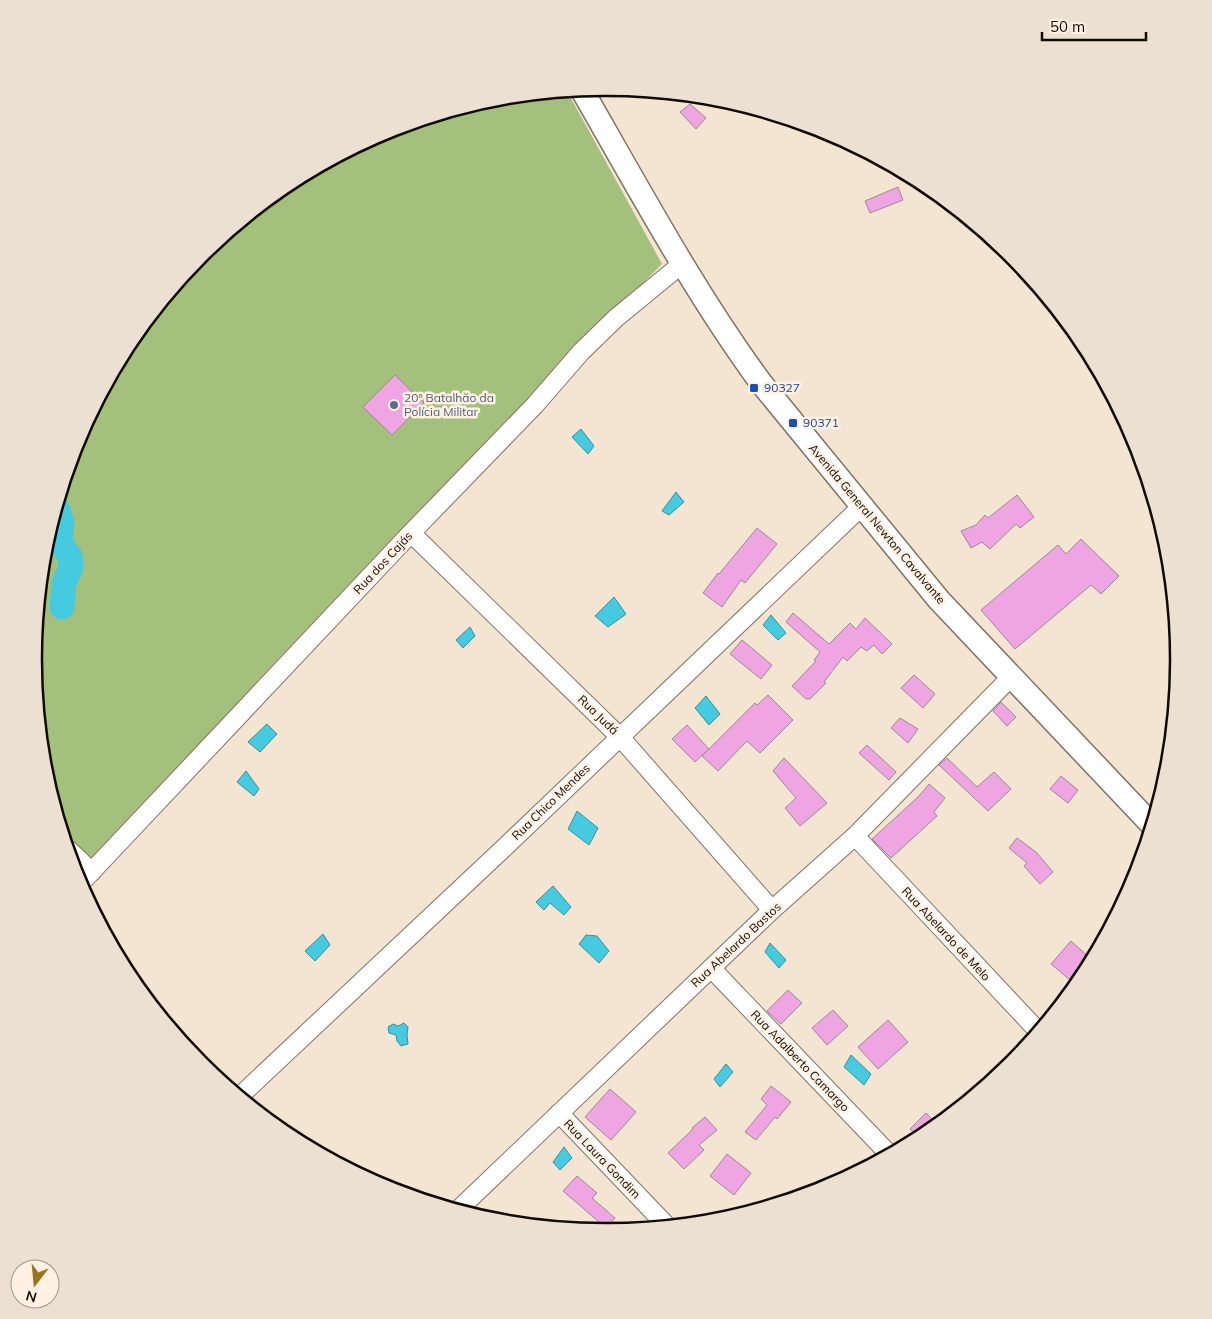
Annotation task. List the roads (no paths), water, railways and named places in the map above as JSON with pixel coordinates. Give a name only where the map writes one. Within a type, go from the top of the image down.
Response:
[{"type":"main road","name":"Avenida General Newton Cavalvante","points":[[586,97],[682,263],[732,342],[761,383],[939,600],[1146,819]]},
{"type":"street","name":"Rua dos Cajás","points":[[86,878],[412,532],[535,405],[595,338],[641,296],[682,263]]},
{"type":"street","name":"Rua Chico Mendes","points":[[245,1092],[861,507]]},
{"type":"street","name":"Rua Judá","points":[[412,532],[620,737],[772,910]]},
{"type":"street","name":"Rua Abelardo Bastos","points":[[463,1205],[772,910],[855,836],[1011,677]]},
{"type":"street","name":"Rua Abelardo de Melo","points":[[855,836],[1034,1026]]},
{"type":"street","name":"Rua Adalberto Camargo","points":[[711,968],[885,1150]]},
{"type":"street","name":"Rua Laura Gondim","points":[[559,1113],[661,1220]]},
{"type":"water","points":[[581,429],[594,446],[588,454],[572,437]]},
{"type":"water","points":[[676,492],[684,502],[669,515],[662,511]]},
{"type":"water","points":[[614,597],[626,614],[608,627],[595,616]]},
{"type":"water","points":[[771,615],[786,633],[778,640],[763,625]]},
{"type":"water","points":[[470,627],[475,636],[463,648],[456,640]]},
{"type":"water","points":[[706,696],[720,714],[709,725],[695,708]]},
{"type":"water","points":[[267,724],[277,734],[260,752],[248,742]]},
{"type":"water","points":[[246,771],[259,789],[254,796],[237,782]]},
{"type":"water","points":[[577,811],[598,828],[589,845],[568,829]]},
{"type":"water","points":[[553,886],[571,907],[564,915],[550,903],[544,910],[536,902]]},
{"type":"water","points":[[323,934],[330,945],[315,961],[305,951]]},
{"type":"water","points":[[586,935],[597,936],[609,951],[599,963],[579,944]]},
{"type":"water","points":[[770,943],[786,960],[779,968],[765,952]]},
{"type":"water","points":[[404,1023],[408,1027],[408,1044],[401,1046],[397,1041],[396,1035],[389,1033],[388,1027],[393,1024],[398,1026]]},
{"type":"water","points":[[851,1055],[871,1074],[864,1085],[844,1067]]},
{"type":"water","points":[[726,1064],[733,1072],[720,1087],[714,1079]]},
{"type":"water","points":[[564,1147],[572,1158],[560,1170],[553,1162]]},
{"type":"waterway","points":[[61,519],[60,543],[70,556],[71,567],[64,583],[62,607]]},
{"type":"place","name":"90327","points":[[754,388]]},
{"type":"place","name":"20º Batalhão da Polícia Militar","points":[[394,405]]},
{"type":"place","name":"90371","points":[[793,423]]}]
